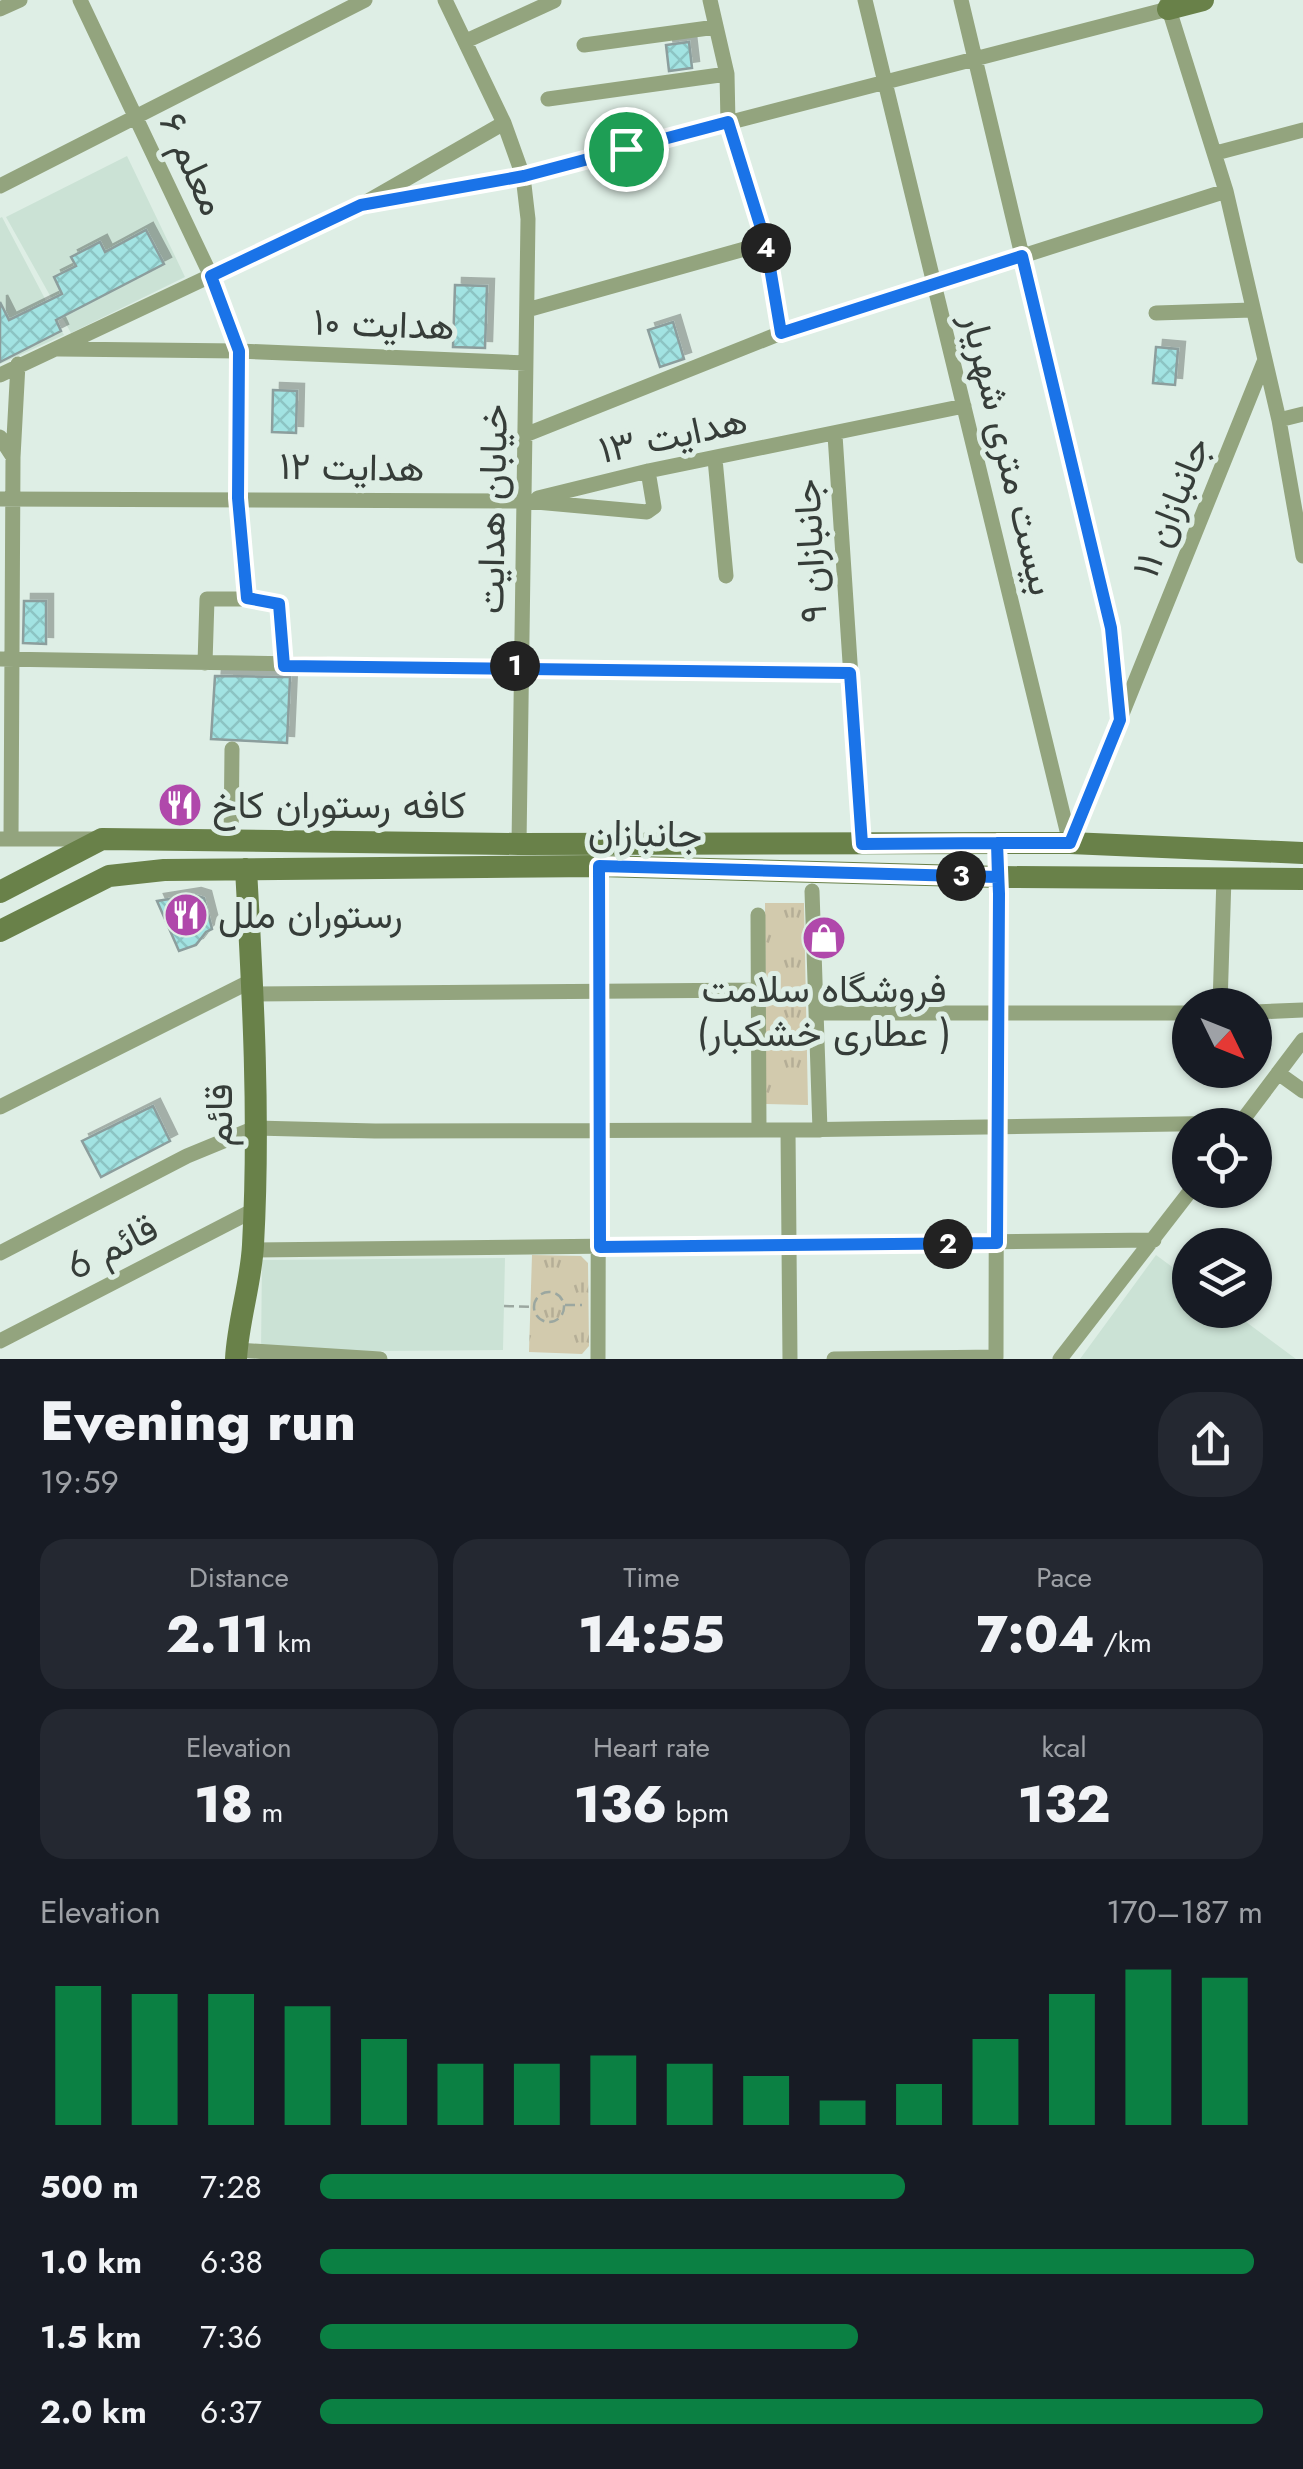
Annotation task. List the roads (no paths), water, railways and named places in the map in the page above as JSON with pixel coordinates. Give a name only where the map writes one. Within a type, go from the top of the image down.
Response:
[{"type":"main road","points":[[1167,4],[1203,0]]},
{"type":"main road","name":"جانبازان","points":[[0,892],[102,839],[519,844],[1070,843],[1303,853]]},
{"type":"main road","name":"جانبازان","points":[[0,931],[109,876],[164,870],[599,866],[998,877],[1303,879]]},
{"type":"main road","name":"قائم","points":[[237,1354],[253,1250],[254,1210],[253,986],[246,870]]},
{"type":"street","points":[[0,9],[20,0]]},
{"type":"street","name":"معلم ۶","points":[[80,0],[211,276],[239,351],[238,498],[247,598]]},
{"type":"street","points":[[0,186],[364,0]]},
{"type":"street","name":"خیابان هدایت","points":[[445,0],[504,123],[524,176],[528,219],[519,844]]},
{"type":"street","points":[[710,0],[727,74],[728,122],[766,244],[781,333]]},
{"type":"street","name":"بیست متری شهریار","points":[[865,0],[1070,843]]},
{"type":"street","points":[[962,0],[1111,628],[1120,720]]},
{"type":"street","points":[[466,41],[554,1]]},
{"type":"street","points":[[361,205],[524,176],[975,59],[1167,4],[1226,191],[1279,420],[1303,556]]},
{"type":"street","points":[[584,45],[716,27]]},
{"type":"street","points":[[548,100],[727,74]]},
{"type":"street","points":[[0,375],[361,205],[504,123]]},
{"type":"street","points":[[1216,153],[1303,130]]},
{"type":"street","points":[[525,435],[781,333],[1226,191]]},
{"type":"street","points":[[527,310],[766,244]]},
{"type":"street","points":[[1156,313],[1252,310]]},
{"type":"street","name":"هدایت ۱۰","points":[[54,350],[239,351],[526,363]]},
{"type":"street","name":"جانبازان ۱۱","points":[[1070,843],[1264,362]]},
{"type":"street","points":[[18,364],[13,456],[6,499],[6,839],[102,839]]},
{"type":"street","name":"هدایت ۱۳","points":[[525,501],[648,471],[964,406]]},
{"type":"street","points":[[1279,420],[1303,414]]},
{"type":"street","name":"جانبازان ۹","points":[[836,435],[862,844]]},
{"type":"street","points":[[0,437],[13,456]]},
{"type":"street","points":[[715,458],[726,576]]},
{"type":"street","points":[[525,501],[647,512],[654,507],[648,471]]},
{"type":"street","name":"هدایت ۱۲","points":[[6,499],[525,501]]},
{"type":"street","points":[[206,663],[208,599],[247,598],[279,604],[284,666]]},
{"type":"street","points":[[7,659],[850,673]]},
{"type":"street","points":[[231,842],[232,749]]},
{"type":"street","points":[[834,1359],[998,1358],[997,843]]},
{"type":"street","points":[[598,1359],[599,866]]},
{"type":"street","points":[[1221,988],[1224,877]]},
{"type":"street","points":[[812,891],[820,1130]]},
{"type":"street","points":[[758,914],[759,1130]]},
{"type":"street","points":[[0,1107],[253,986],[426,992],[759,990]]},
{"type":"street","points":[[1272,1011],[1303,1010]]},
{"type":"street","points":[[816,1013],[1172,1013]]},
{"type":"street","points":[[1252,1108],[1303,1040]]},
{"type":"street","points":[[1278,1073],[1303,1092]]},
{"type":"street","points":[[0,1253],[187,1156],[255,1128],[820,1130],[1172,1125]]},
{"type":"street","points":[[788,1130],[790,1359]]},
{"type":"street","points":[[1060,1359],[1178,1208]]},
{"type":"street","name":"قائم 6","points":[[0,1341],[254,1210]]},
{"type":"street","points":[[253,1250],[1154,1240]]},
{"type":"street","points":[[237,1354],[380,1359]]},
{"type":"place","name":"کافه رستوران کاخ","points":[[180,805]]},
{"type":"place","name":"رستوران ملل","points":[[186,915]]},
{"type":"place","name":"فروشگاه سلامت (عطاری خشکبار )","points":[[824,938]]}]
